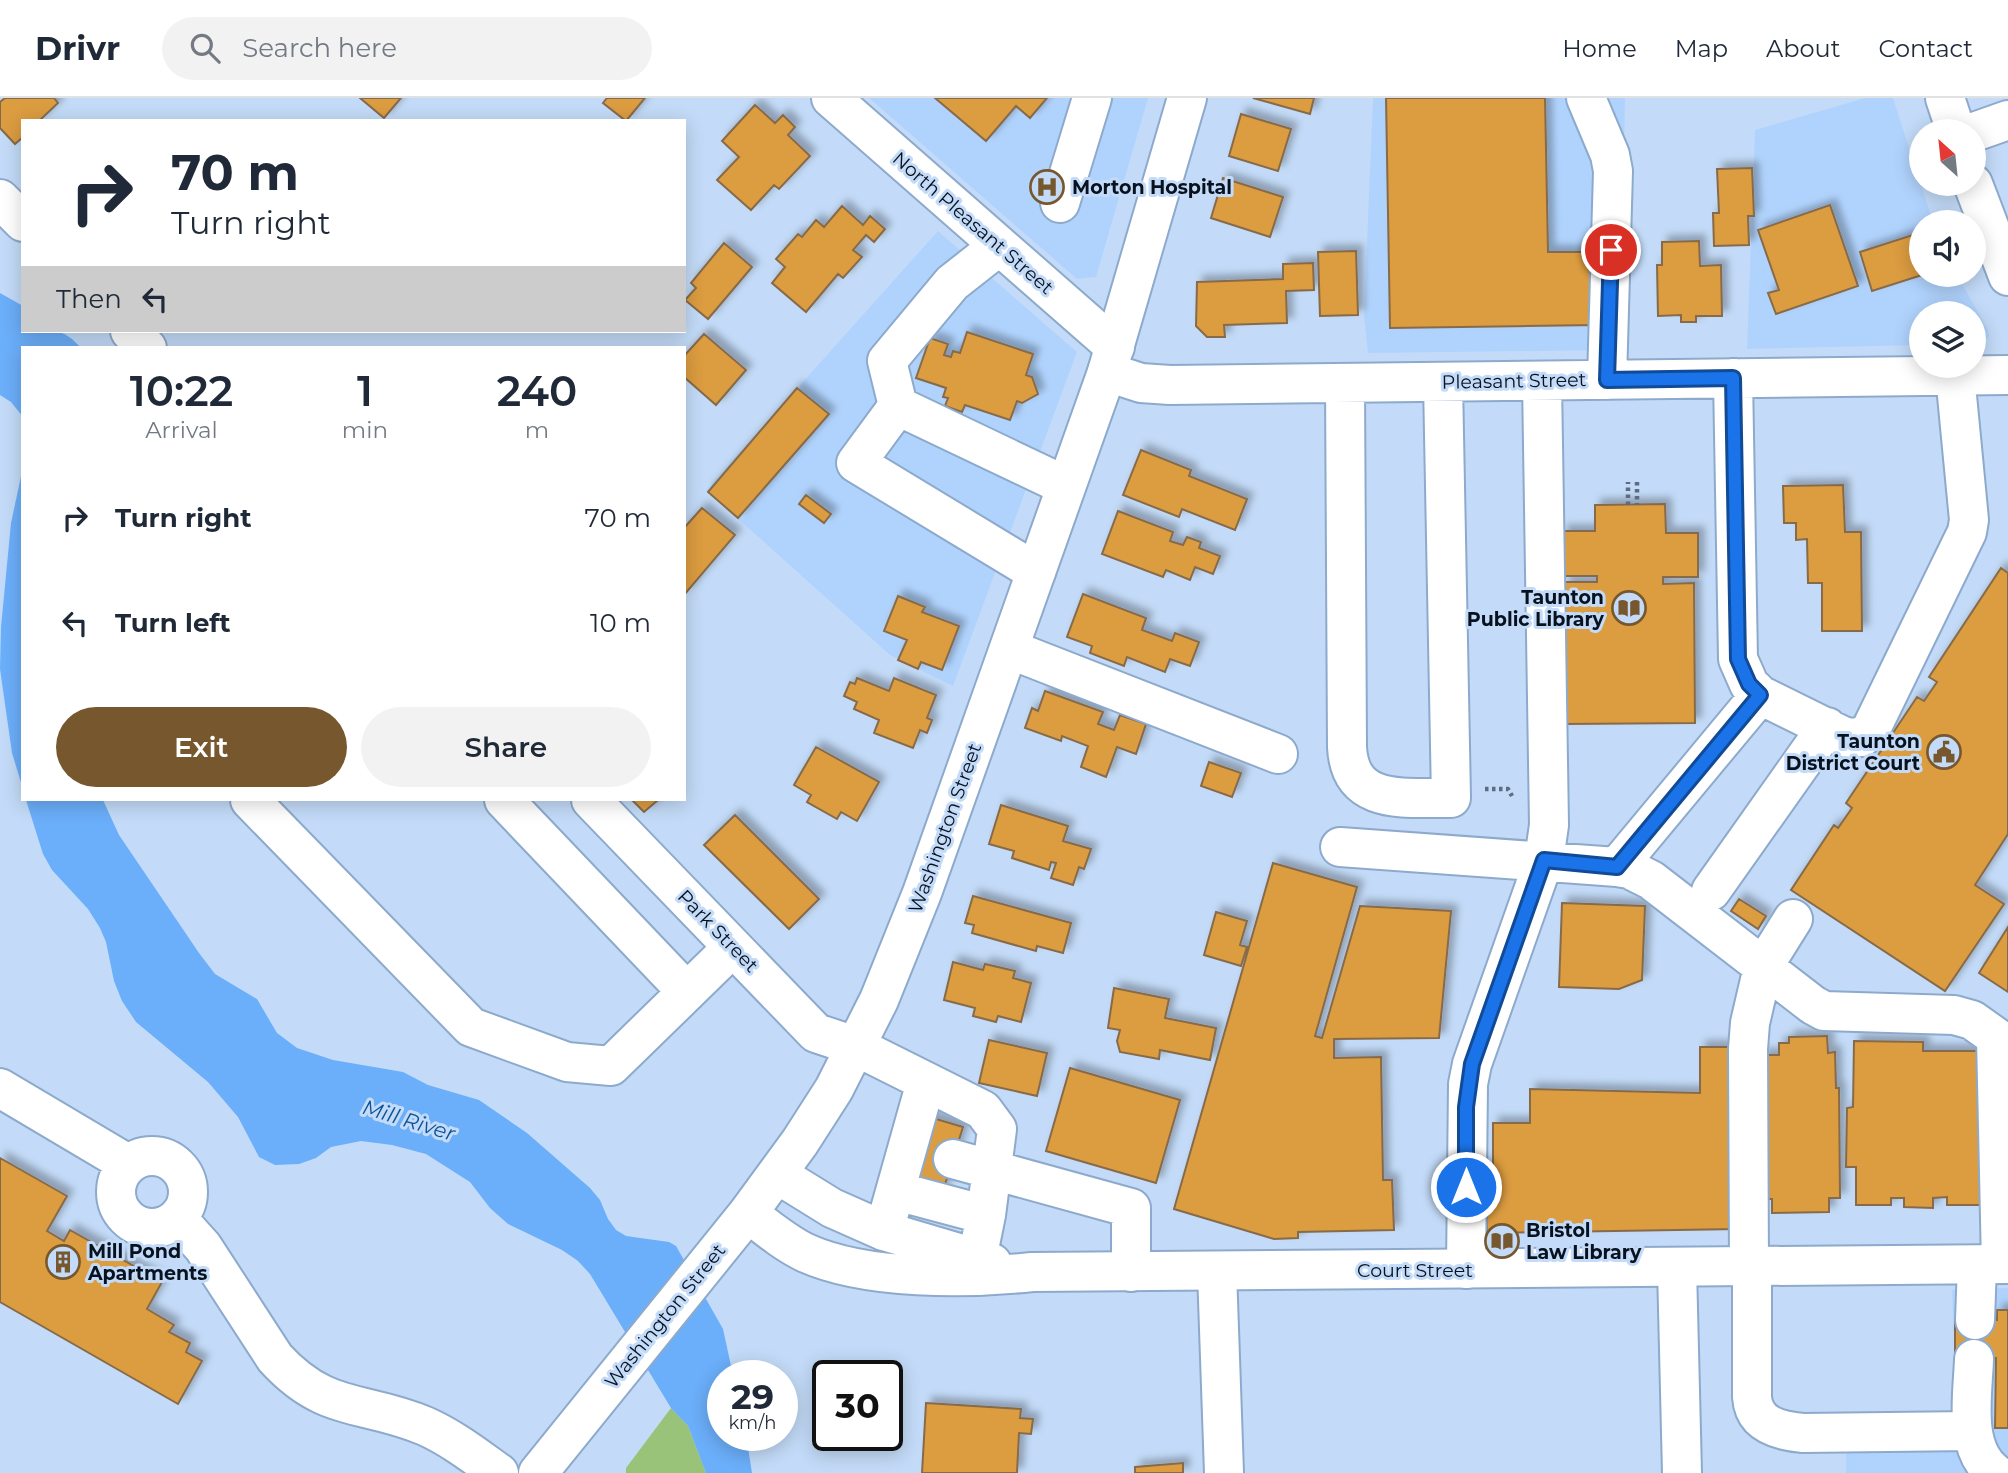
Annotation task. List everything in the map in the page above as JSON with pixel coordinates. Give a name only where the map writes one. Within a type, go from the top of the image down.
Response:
[{"type":"main road","name":"North Pleasant Street","points":[[831,98],[999,246],[1111,360]]},
{"type":"main road","points":[[1060,204],[1092,98]]},
{"type":"main road","name":"Washington Street","points":[[538,1473],[777,1174],[820,1112],[879,1000],[909,930],[1111,360],[1187,98]]},
{"type":"main road","points":[[1586,98],[1610,155],[1613,171],[1607,380]]},
{"type":"main road","points":[[1945,98],[1952,119]]},
{"type":"main road","points":[[1986,128],[2008,120]]},
{"type":"main road","points":[[1978,196],[2008,276]]},
{"type":"main road","points":[[0,199],[21,220]]},
{"type":"main road","points":[[898,406],[887,361],[952,283],[999,246]]},
{"type":"main road","points":[[132,333],[145,346]]},
{"type":"main road","name":"Pleasant Street","points":[[1111,360],[1130,380],[1155,385],[1909,376]]},
{"type":"main road","name":"Pleasant Street","points":[[1986,375],[2008,375]]},
{"type":"main road","points":[[1733,378],[1738,659],[1749,684],[1760,695],[1847,738],[1855,739],[1871,729],[1967,532],[1969,520],[1955,378]]},
{"type":"main road","points":[[1466,1269],[1468,1084],[1472,1064],[1546,845],[1542,380]]},
{"type":"main road","points":[[1345,383],[1346,733],[1349,769],[1361,784],[1381,794],[1451,798],[1443,382]]},
{"type":"main road","points":[[898,406],[1066,486]]},
{"type":"main road","points":[[898,406],[856,463],[1036,572]]},
{"type":"main road","points":[[1009,649],[1278,754]]},
{"type":"main road","points":[[1617,867],[1760,695]]},
{"type":"main road","points":[[1711,891],[1827,727]]},
{"type":"main road","points":[[251,801],[471,1027],[567,1062],[611,1066],[733,947]]},
{"type":"main road","points":[[505,801],[687,992]]},
{"type":"main road","name":"Park Street","points":[[592,801],[816,1033],[855,1046],[983,1110],[997,1129],[986,1215],[977,1259]]},
{"type":"main road","points":[[1340,847],[1546,845],[1629,869],[1651,880],[1824,1011],[1954,1015],[1972,1020],[1996,1037],[1995,1264],[1975,1320]]},
{"type":"main road","points":[[1793,919],[1763,967],[1750,1023],[1750,1267],[1754,1409],[1763,1421],[1776,1429],[1803,1433],[1972,1431]]},
{"type":"main road","points":[[884,1231],[912,1146],[926,1082]]},
{"type":"main road","points":[[0,1088],[128,1164]]},
{"type":"main road","points":[[144,1156],[169,1159],[182,1171],[188,1187],[187,1204],[177,1218],[155,1228],[139,1225],[125,1216],[117,1202],[116,1185],[122,1170],[144,1156]]},
{"type":"main road","points":[[953,1159],[1131,1208],[1131,1272]]},
{"type":"main road","name":"Court Street","points":[[777,1174],[832,1208],[884,1231],[1009,1268],[1032,1272]]},
{"type":"main road","points":[[896,1191],[986,1215]]},
{"type":"main road","name":"Court Street","points":[[748,1213],[807,1253],[846,1265],[905,1274],[949,1276],[999,1276],[1032,1272],[1995,1264]]},
{"type":"main road","points":[[177,1218],[203,1247],[262,1339],[290,1374],[309,1389],[331,1400],[425,1426],[446,1436],[499,1473]]},
{"type":"main road","points":[[1677,1268],[1682,1473]]},
{"type":"main road","points":[[1217,1271],[1224,1473]]},
{"type":"main road","points":[[1974,1359],[1972,1431],[1983,1460],[1995,1473]]},
{"type":"path","points":[[1628,482],[1628,505]]},
{"type":"path","points":[[1637,482],[1637,505]]},
{"type":"path","points":[[1451,788],[1508,789],[1546,845]]},
{"type":"shaded area","name":"Morton Hospital","points":[[869,98],[1148,98],[1096,277],[1077,279]]},
{"type":"shaded area","points":[[1373,98],[1625,98],[1620,350],[1368,353],[1364,315]]},
{"type":"shaded area","points":[[1865,98],[1893,98],[1909,148],[1909,196],[1925,196],[1929,210],[1909,210],[1909,287],[1964,287],[1972,301],[1909,301],[1909,345],[1747,349],[1755,130]]},
{"type":"shaded area","points":[[938,231],[1077,352],[953,686],[890,655],[706,490]]},
{"type":"shaded area","points":[[2008,1288],[2008,1473],[1846,1473],[1846,1445],[1957,1412],[1952,1290]]},
{"type":"green space","points":[[671,1408],[688,1426],[706,1473],[626,1473],[626,1468]]},
{"type":"water","points":[[0,293],[21,305],[21,333],[61,333],[79,346],[21,346],[21,414],[11,402],[0,395]]},
{"type":"water","points":[[21,476],[21,782],[12,753],[0,669],[1,627],[11,523]]},
{"type":"water","name":"Mill River","points":[[26,801],[103,801],[119,835],[199,953],[215,974],[257,999],[277,1033],[297,1048],[333,1060],[403,1072],[428,1085],[479,1100],[527,1133],[590,1188],[600,1200],[616,1230],[626,1236],[669,1242],[676,1246],[723,1329],[730,1360],[707,1360],[707,1451],[749,1451],[752,1473],[706,1473],[688,1426],[671,1408],[590,1274],[562,1250],[508,1224],[490,1208],[470,1182],[426,1154],[392,1145],[361,1141],[331,1147],[316,1158],[299,1164],[275,1165],[259,1157],[238,1117],[208,1082],[136,1022],[122,1001],[114,981],[106,942],[100,928],[88,909],[52,870],[43,854]]},
{"type":"building","points":[[5,98],[54,98],[58,103],[41,119],[21,119],[21,139],[15,144],[0,128],[0,102]]},
{"type":"building","points":[[360,98],[401,98],[384,118]]},
{"type":"building","points":[[607,98],[645,98],[628,119],[623,119],[603,103]]},
{"type":"building","points":[[935,98],[1047,98],[1030,118],[1016,106],[986,141]]},
{"type":"building","points":[[1253,98],[1314,98],[1310,114]]},
{"type":"building","points":[[1386,98],[1545,98],[1548,252],[1598,252],[1598,325],[1390,328]]},
{"type":"building","points":[[755,105],[775,123],[783,115],[795,127],[788,135],[810,156],[779,189],[774,185],[751,210],[717,180],[739,157],[722,141]]},
{"type":"building","points":[[1241,114],[1291,129],[1278,171],[1229,156]]},
{"type":"building","points":[[1752,168],[1754,216],[1748,216],[1749,245],[1714,246],[1713,213],[1719,213],[1717,169]]},
{"type":"building","points":[[1223,178],[1283,197],[1270,237],[1211,218]]},
{"type":"building","points":[[1830,205],[1858,286],[1776,314],[1768,293],[1779,290],[1758,230]]},
{"type":"building","points":[[842,206],[863,225],[870,216],[885,229],[874,242],[866,235],[853,250],[862,257],[843,278],[838,274],[806,312],[772,283],[785,267],[776,259],[798,234],[802,237],[816,220],[824,227]]},
{"type":"building","points":[[1909,236],[1909,279],[1872,291],[1860,252]]},
{"type":"building","points":[[1699,241],[1700,266],[1721,265],[1722,316],[1696,316],[1696,322],[1681,322],[1681,315],[1658,316],[1657,265],[1662,265],[1662,242]]},
{"type":"building","points":[[724,243],[752,267],[708,319],[686,301],[696,288],[691,283]]},
{"type":"building","points":[[1356,251],[1358,315],[1320,316],[1318,252]]},
{"type":"building","points":[[1313,263],[1314,290],[1286,291],[1287,323],[1224,325],[1225,337],[1207,337],[1196,326],[1197,282],[1283,279],[1283,264]]},
{"type":"building","points":[[967,332],[1033,354],[1026,375],[1032,377],[1038,394],[1022,403],[1017,401],[1010,420],[965,405],[962,412],[945,406],[948,398],[943,397],[946,388],[916,378],[930,338],[948,344],[944,355],[951,357],[953,351],[960,353]]},
{"type":"building","points":[[704,334],[746,370],[716,405],[686,379],[686,354]]},
{"type":"building","points":[[797,388],[829,414],[738,518],[708,492]]},
{"type":"building","points":[[1141,450],[1191,470],[1189,476],[1247,499],[1235,530],[1182,509],[1179,517],[1123,495]]},
{"type":"building","points":[[1843,485],[1845,532],[1861,532],[1862,631],[1822,631],[1822,583],[1808,583],[1807,539],[1796,540],[1796,523],[1784,523],[1783,486]]},
{"type":"building","points":[[806,495],[831,514],[824,523],[799,504]]},
{"type":"building","name":"Taunton Public Library","points":[[1665,504],[1666,533],[1698,533],[1698,577],[1663,577],[1663,584],[1694,583],[1695,723],[1566,724],[1564,582],[1597,582],[1597,576],[1562,576],[1562,531],[1595,531],[1595,505]]},
{"type":"building","points":[[702,508],[735,535],[686,593],[686,526]]},
{"type":"building","points":[[1118,511],[1173,532],[1170,541],[1183,545],[1187,537],[1201,542],[1199,548],[1220,556],[1213,574],[1195,567],[1190,580],[1166,570],[1163,577],[1102,554]]},
{"type":"building","name":"Taunton District Court","points":[[2001,568],[2008,573],[2008,834],[1975,885],[2004,904],[1945,991],[1791,890],[1834,825],[1838,828],[1852,808],[1846,803],[1917,697],[1924,701],[1937,682],[1929,677]]},
{"type":"building","points":[[1083,594],[1146,618],[1142,630],[1172,641],[1175,633],[1199,642],[1190,666],[1170,659],[1165,672],[1127,657],[1124,666],[1090,653],[1092,646],[1067,637]]},
{"type":"building","points":[[898,596],[925,607],[922,612],[959,626],[942,670],[921,662],[918,669],[898,660],[907,640],[884,631]]},
{"type":"building","points":[[857,678],[889,691],[894,678],[936,695],[927,718],[932,720],[927,733],[920,730],[913,748],[874,733],[879,720],[854,709],[857,702],[844,696],[850,682],[855,684]]},
{"type":"building","points":[[1045,691],[1103,712],[1098,724],[1114,730],[1120,715],[1146,724],[1136,754],[1117,747],[1106,777],[1081,767],[1088,746],[1062,736],[1061,741],[1025,728],[1032,708],[1038,711]]},
{"type":"building","points":[[816,747],[879,782],[857,821],[841,812],[837,819],[807,802],[811,795],[794,785]]},
{"type":"building","points":[[1209,762],[1241,773],[1232,797],[1201,786]]},
{"type":"building","points":[[633,801],[657,801],[644,812]]},
{"type":"building","points":[[1001,805],[1068,826],[1063,841],[1091,849],[1084,869],[1079,867],[1073,885],[1051,878],[1056,863],[1051,862],[1049,870],[1012,858],[1014,851],[989,844]]},
{"type":"building","points":[[735,815],[819,899],[789,929],[704,845]]},
{"type":"building","points":[[1273,863],[1357,887],[1315,1036],[1322,1038],[1360,906],[1451,911],[1439,1038],[1334,1039],[1334,1058],[1381,1057],[1383,1180],[1392,1180],[1394,1230],[1298,1232],[1298,1238],[1274,1239],[1174,1209]]},
{"type":"building","points":[[973,896],[1071,923],[1063,953],[1037,946],[1036,951],[972,933],[974,925],[965,923]]},
{"type":"building","points":[[1739,899],[1766,916],[1758,929],[1731,911]]},
{"type":"building","points":[[1562,903],[1645,906],[1642,980],[1619,989],[1559,987]]},
{"type":"building","points":[[1216,912],[1247,921],[1240,945],[1247,947],[1241,966],[1204,955]]},
{"type":"building","points":[[2008,927],[2008,992],[1979,973]]},
{"type":"building","points":[[953,962],[983,970],[985,964],[1015,971],[1013,978],[1031,983],[1021,1022],[998,1016],[996,1022],[973,1016],[975,1008],[944,1000]]},
{"type":"building","points":[[1114,988],[1169,999],[1165,1018],[1216,1028],[1210,1060],[1160,1050],[1159,1059],[1120,1052],[1117,1041],[1120,1030],[1108,1028]]},
{"type":"building","points":[[1827,1036],[1828,1053],[1835,1052],[1836,1088],[1839,1088],[1840,1198],[1829,1198],[1829,1212],[1772,1213],[1772,1199],[1760,1199],[1761,1055],[1779,1055],[1779,1043],[1789,1043],[1789,1037]]},
{"type":"building","points":[[989,1040],[1047,1053],[1037,1096],[979,1083]]},
{"type":"building","points":[[1854,1041],[1923,1042],[1923,1051],[1982,1051],[1981,1205],[1947,1205],[1947,1197],[1933,1198],[1933,1208],[1904,1207],[1904,1198],[1891,1198],[1891,1205],[1856,1205],[1856,1167],[1846,1167],[1847,1108],[1853,1107]]},
{"type":"building","points":[[1700,1047],[1738,1047],[1738,1229],[1487,1233],[1486,1175],[1493,1176],[1493,1123],[1530,1123],[1530,1089],[1700,1093]]},
{"type":"building","points":[[1070,1068],[1180,1100],[1156,1183],[1046,1151]]},
{"type":"building","points":[[926,1116],[963,1127],[943,1191],[906,1180]]},
{"type":"building","name":"Mill Pond Apartments","points":[[0,1158],[67,1196],[47,1231],[64,1241],[70,1230],[162,1282],[147,1309],[174,1325],[169,1332],[190,1343],[186,1352],[202,1361],[178,1404],[0,1302]]},
{"type":"building","points":[[1997,1310],[2008,1310],[2008,1428],[1995,1428],[1996,1358],[1955,1358],[1955,1320],[1997,1320]]},
{"type":"building","points":[[926,1403],[1021,1409],[1020,1418],[1033,1419],[1031,1434],[1019,1433],[1017,1473],[922,1473]]},
{"type":"building","points":[[1183,1463],[1183,1473],[1135,1473],[1135,1467]]},
{"type":"place","name":"Morton Hospital","points":[[1047,187]]},
{"type":"place","name":"Taunton Public Library","points":[[1629,608]]},
{"type":"place","name":"Taunton District Court","points":[[1944,752]]},
{"type":"place","name":"Bristol Law Library","points":[[1502,1241]]},
{"type":"place","name":"Mill Pond Apartments","points":[[63,1262]]},
{"type":"route","points":[[1466,1187],[1466,1107],[1472,1064],[1544,860],[1617,867],[1760,695],[1749,684],[1738,659],[1733,378],[1607,380],[1611,250]]}]
